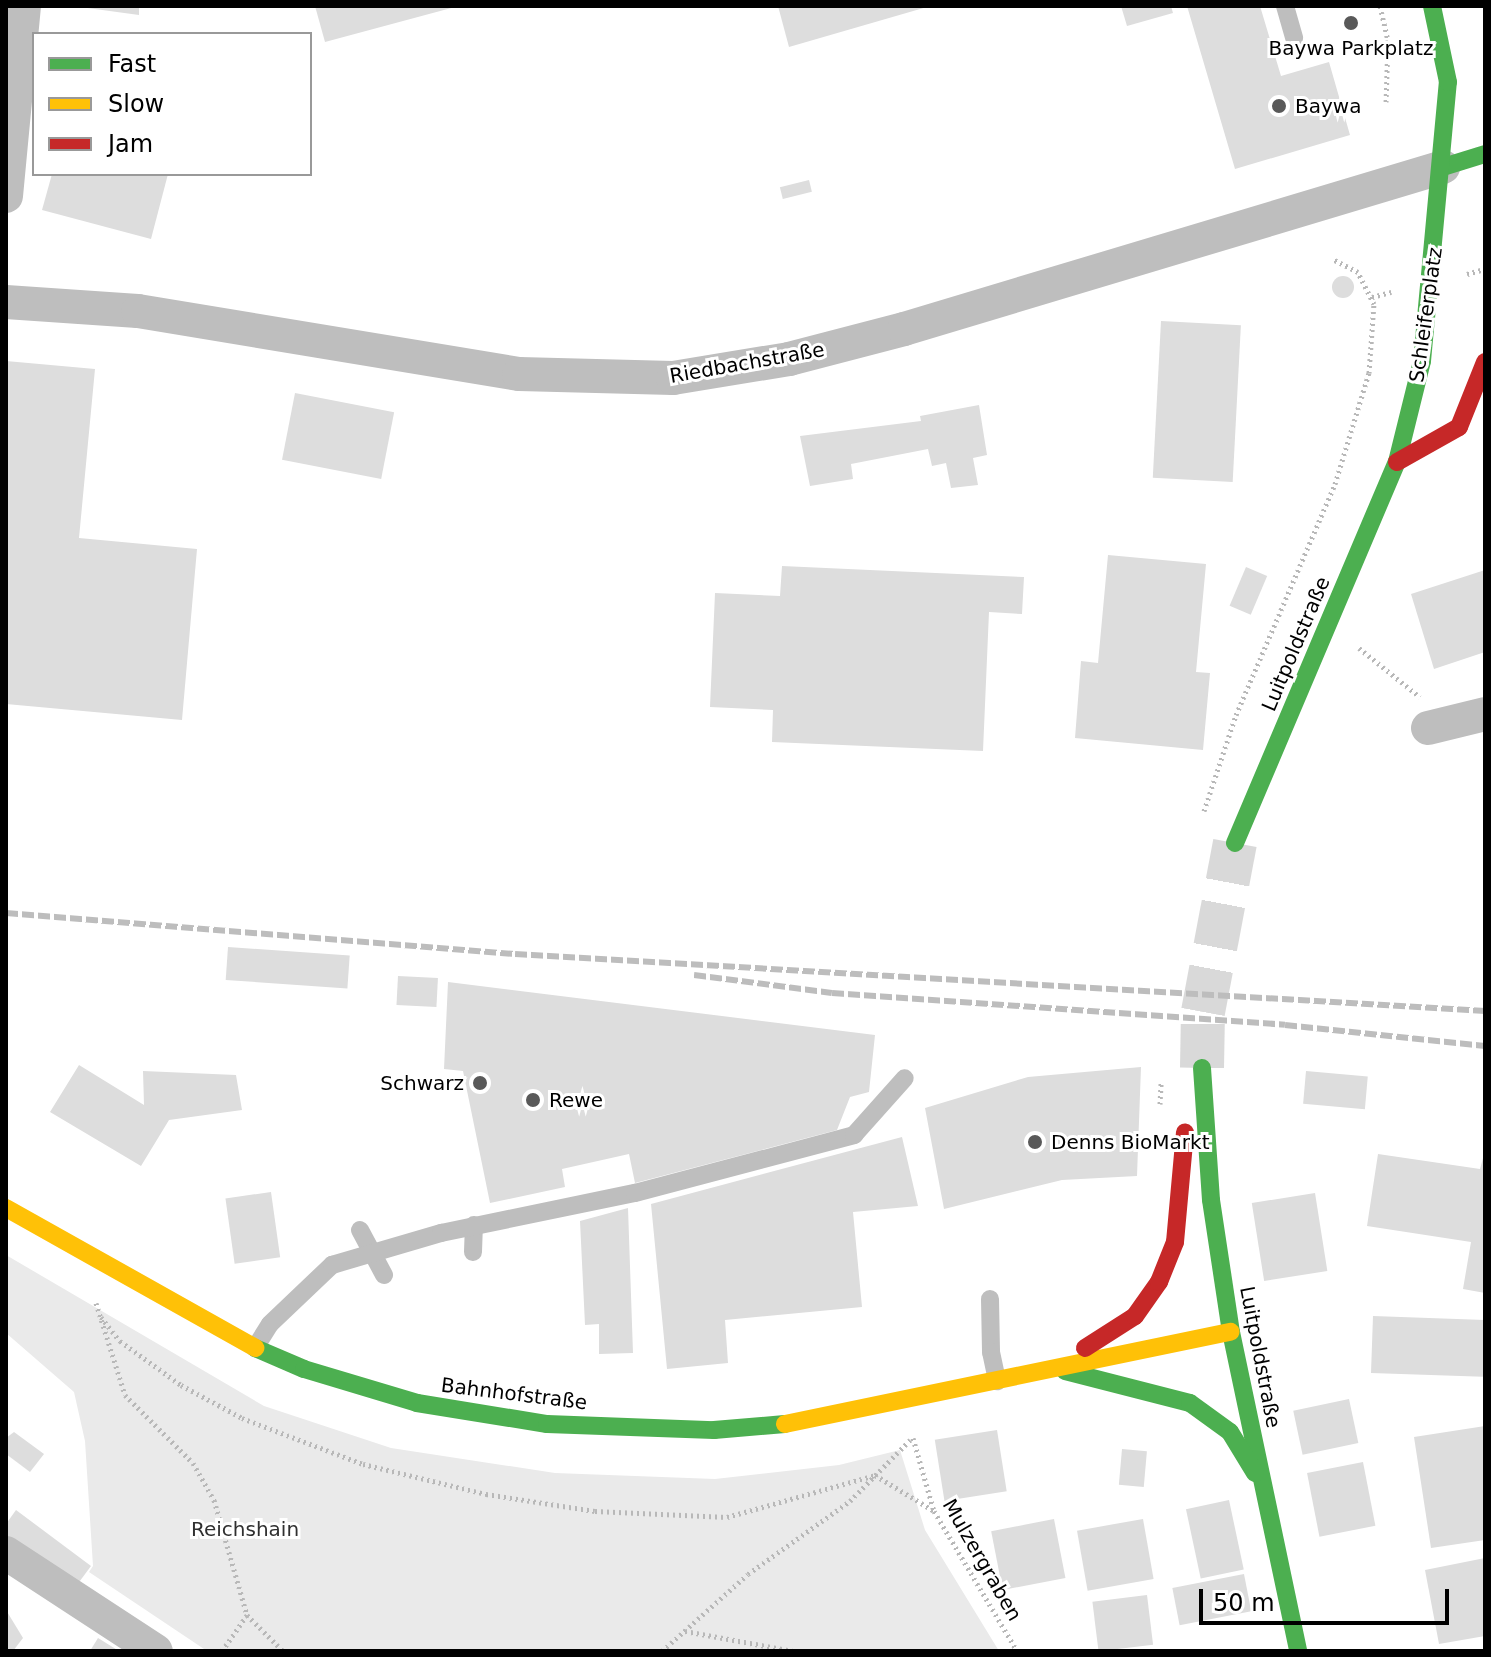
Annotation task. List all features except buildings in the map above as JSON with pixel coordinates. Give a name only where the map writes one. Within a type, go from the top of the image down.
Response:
[{"type":"street","points":[[6,196],[24,6]]},
{"type":"street","name":"Schleiferplatz","points":[[1397,462],[1424,347],[1443,167],[1448,82],[1432,6]]},
{"type":"street","points":[[1443,167],[1485,154]]},
{"type":"street","name":"Riedbachstraße","points":[[6,302],[138,311],[519,374],[673,378],[789,359],[867,339],[1158,256],[1282,214],[1443,167]]},
{"type":"street","points":[[1397,462],[1459,427],[1485,362]]},
{"type":"street","name":"Luitpoldstraße","points":[[1235,843],[1397,462]]},
{"type":"street","points":[[1440,725],[1485,714]]},
{"type":"street","name":"Luitpoldstraße","points":[[1056,1367],[1135,1316],[1159,1282],[1175,1242],[1187,1105],[1202,1068],[1211,1200],[1231,1332],[1298,1651]]},
{"type":"street","name":"Bahnhofstraße","points":[[6,1208],[255,1348],[349,1387],[417,1403],[515,1420],[610,1428],[714,1430],[817,1421],[1056,1367],[1231,1332]]},
{"type":"street","points":[[1056,1367],[1087,1381],[1124,1383],[1190,1403],[1230,1432],[1264,1487]]},
{"type":"street","points":[[6,1553],[156,1651]]},
{"type":"lane","points":[[1285,6],[1294,38]]},
{"type":"lane","points":[[255,1348],[270,1324],[332,1265],[439,1226],[474,1225],[635,1193],[854,1135],[905,1078]]},
{"type":"lane","points":[[473,1252],[474,1225]]},
{"type":"lane","points":[[360,1230],[369,1252],[384,1275]]},
{"type":"lane","points":[[990,1299],[991,1352],[997,1381]]},
{"type":"path","points":[[1380,6],[1389,65],[1386,102]]},
{"type":"path","points":[[1202,816],[1236,715],[1335,484],[1369,373],[1374,304],[1358,272],[1332,259]]},
{"type":"path","points":[[1355,645],[1440,725]]},
{"type":"path","points":[[1160,1108],[1162,1065]]},
{"type":"path","points":[[93,1294],[125,1395],[193,1463],[214,1500],[247,1615],[283,1651]]},
{"type":"path","points":[[101,1317],[120,1341],[181,1385],[242,1418],[363,1464],[486,1494],[595,1511],[727,1517],[875,1475],[934,1511]]},
{"type":"path","name":"Mulzergraben","points":[[875,1475],[912,1437],[934,1511],[1017,1651]]},
{"type":"path","points":[[662,1651],[875,1475]]},
{"type":"path","points":[[222,1651],[247,1615]]},
{"type":"path","points":[[684,1631],[793,1651]]},
{"type":"green space","name":"Reichshain","points":[[6,1255],[264,1406],[391,1448],[555,1473],[715,1479],[839,1465],[900,1450],[925,1530],[999,1651],[207,1651],[89,1572],[93,1566],[85,1441],[74,1392],[6,1333]]},
{"type":"tunnel","points":[[1202,1068],[1203,1012],[1235,843]]},
{"type":"railway","points":[[6,913],[515,954],[1485,1011]]},
{"type":"railway","points":[[694,975],[832,993],[1285,1025],[1485,1046]]},
{"type":"traffic: fast","points":[[1235,843],[1397,462],[1422,361],[1448,82],[1432,6]]},
{"type":"traffic: fast","points":[[1443,167],[1485,154]]},
{"type":"traffic: fast","points":[[1202,1068],[1211,1200],[1231,1332],[1298,1651]]},
{"type":"traffic: fast","points":[[255,1348],[304,1369],[417,1403],[547,1424],[714,1430],[785,1424]]},
{"type":"traffic: fast","points":[[1065,1371],[1190,1403],[1230,1432],[1255,1473]]},
{"type":"traffic: slow","points":[[6,1208],[255,1348]]},
{"type":"traffic: slow","points":[[785,1424],[1231,1332]]},
{"type":"traffic: jam","points":[[1397,462],[1459,427],[1485,362]]},
{"type":"traffic: jam","points":[[1085,1348],[1135,1316],[1159,1282],[1175,1242],[1185,1132]]},
{"type":"place","name":"Baywa Parkplatz","points":[[1351,23]]},
{"type":"place","name":"Baywa","points":[[1279,106]]},
{"type":"place","name":"Schwarz","points":[[480,1083]]},
{"type":"place","name":"Rewe","points":[[533,1100]]},
{"type":"place","name":"Denns BioMarkt","points":[[1035,1142]]}]
